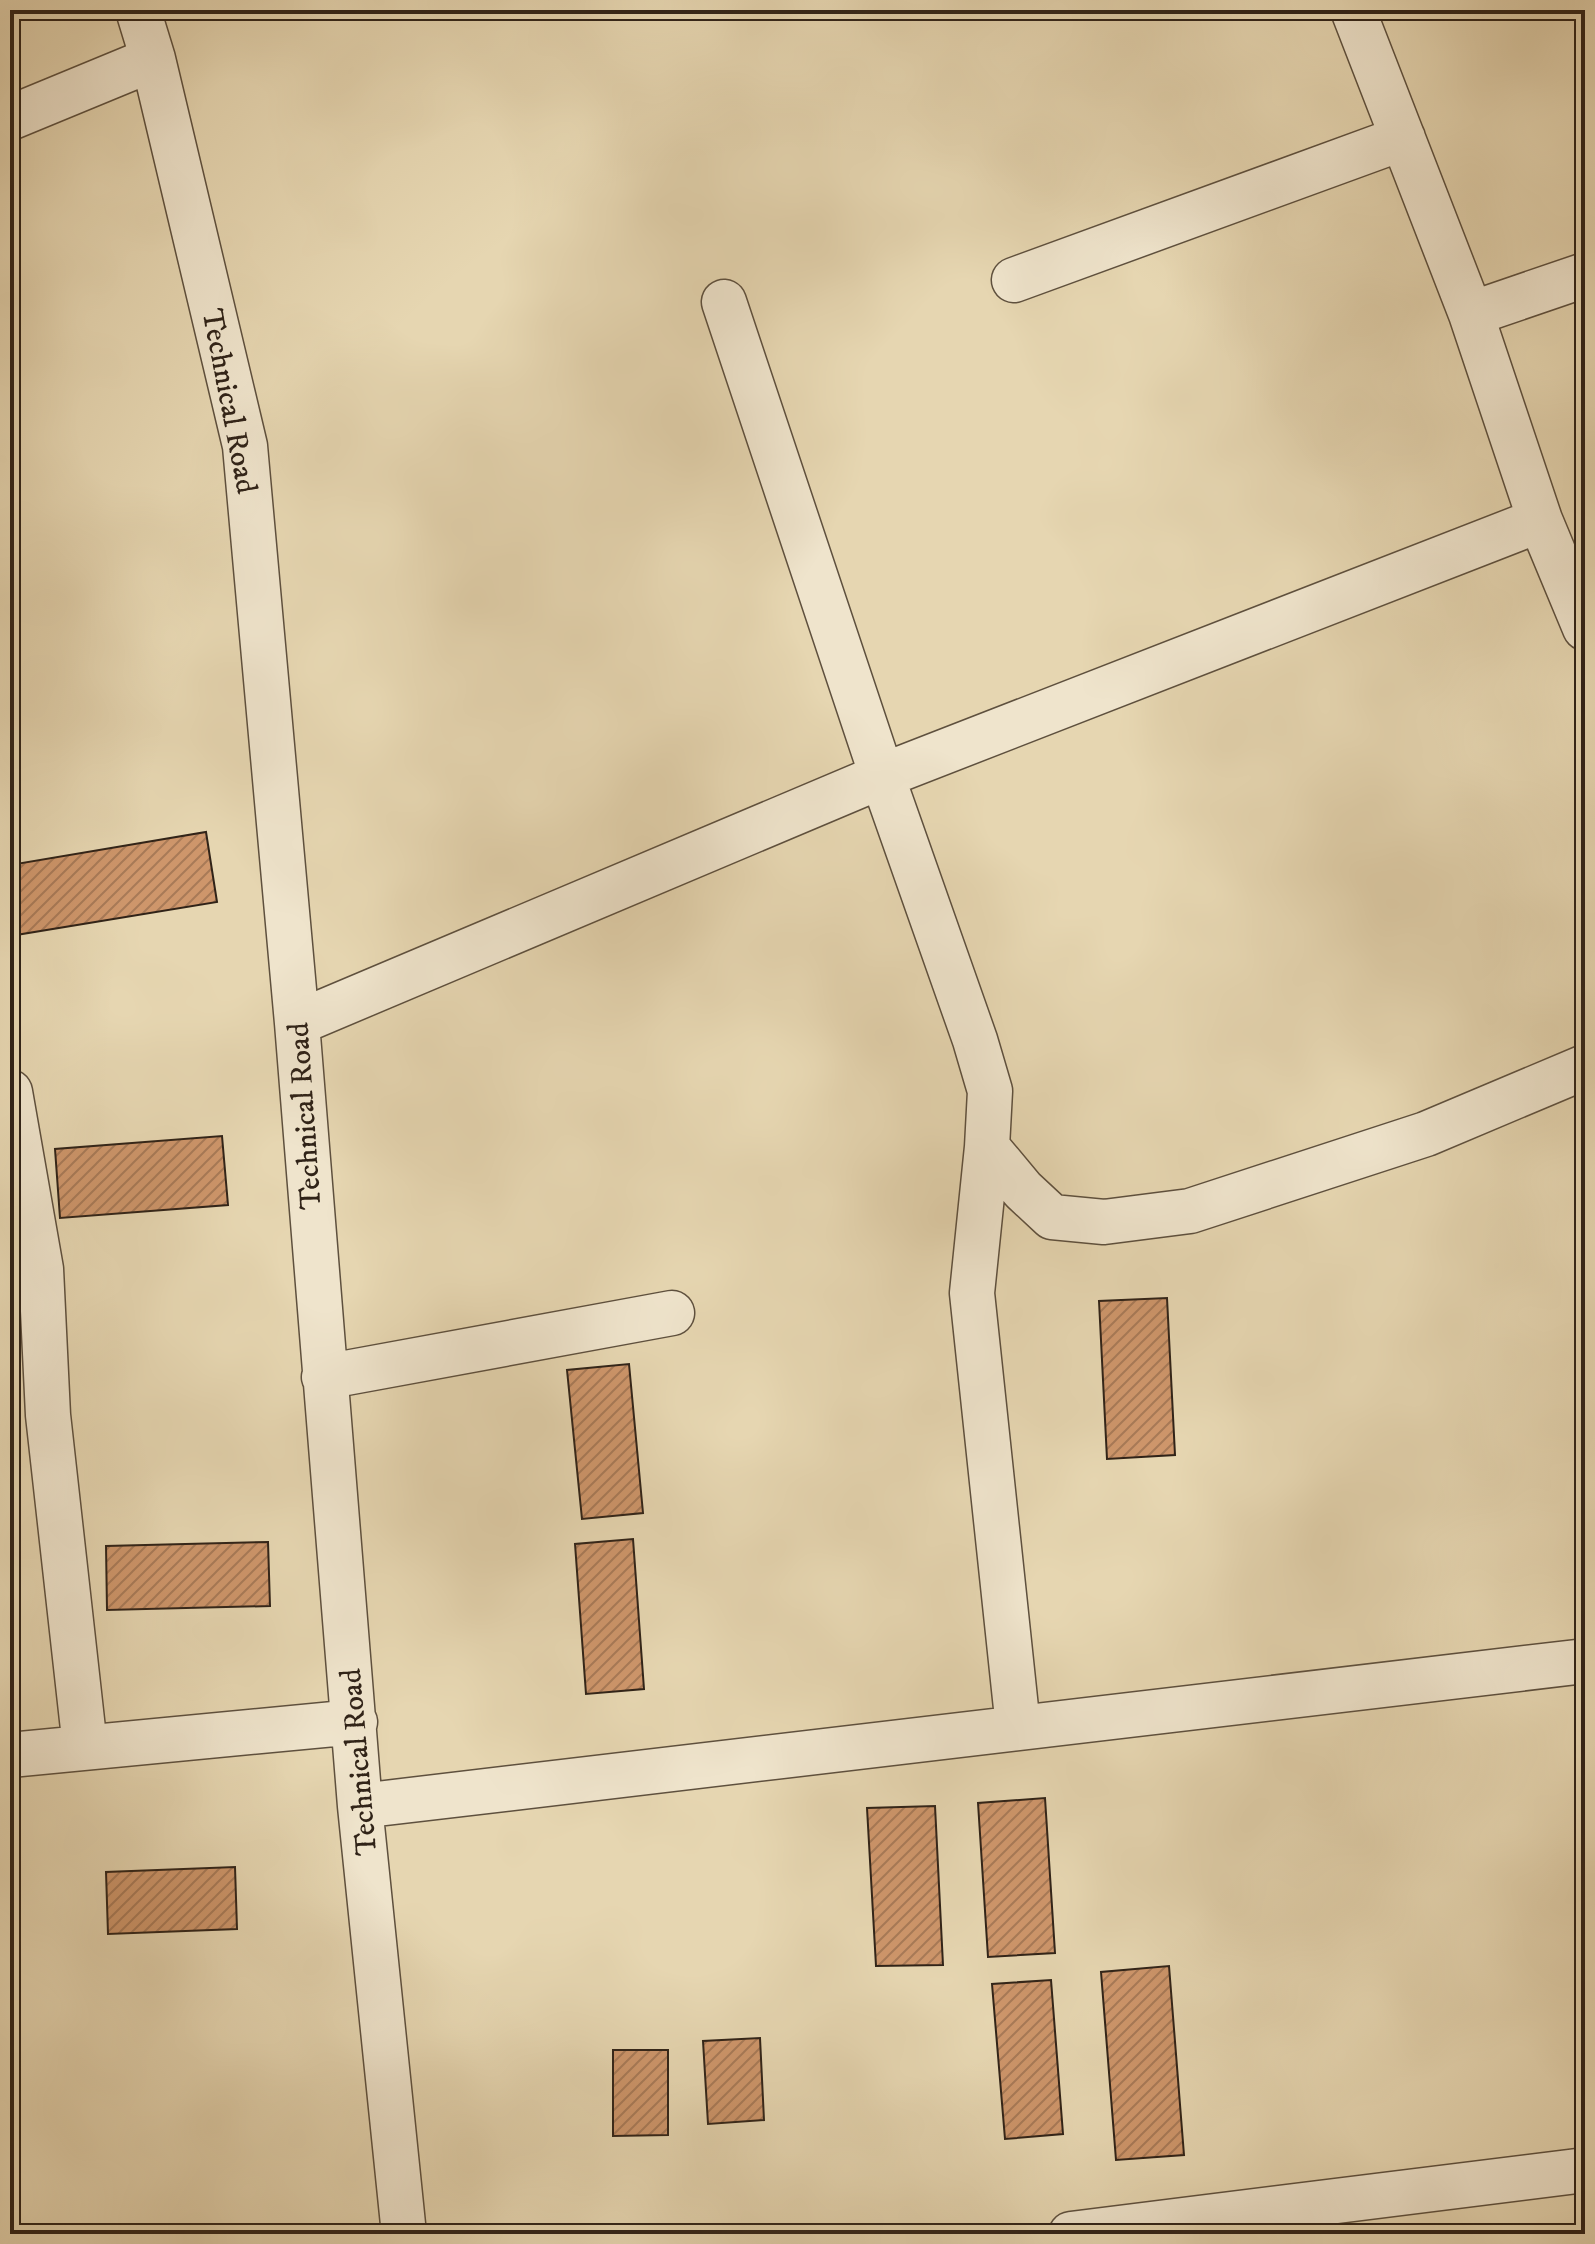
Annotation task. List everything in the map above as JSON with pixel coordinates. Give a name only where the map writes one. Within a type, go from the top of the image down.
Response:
[{"type":"street","name":"Technical Road","points":[[138,10],[153,59],[245,446],[297,1023],[360,1806],[404,2234]]},
{"type":"street","points":[[1353,10],[1471,314],[1540,520],[1585,628]]},
{"type":"street","points":[[10,118],[153,59]]},
{"type":"street","points":[[1014,280],[1403,138]]},
{"type":"street","points":[[1471,314],[1585,275]]},
{"type":"street","points":[[724,302],[990,1091],[972,1293],[1018,1727]]},
{"type":"street","points":[[297,1023],[882,776],[1540,520]]},
{"type":"street","points":[[987,1147],[1023,1190],[1052,1217],[1104,1222],[1190,1211],[1426,1134],[1585,1067]]},
{"type":"street","points":[[10,1092],[41,1269],[48,1415],[85,1747]]},
{"type":"street","points":[[324,1377],[672,1313]]},
{"type":"street","points":[[360,1806],[1585,1661]]},
{"type":"street","points":[[10,1755],[355,1722]]},
{"type":"street","points":[[1071,2234],[1585,2170]]},
{"type":"building","points":[[206,832],[217,902],[10,936],[10,865]]},
{"type":"building","points":[[222,1136],[228,1205],[60,1218],[55,1149]]},
{"type":"building","points":[[1167,1298],[1175,1455],[1107,1459],[1099,1301]]},
{"type":"building","points":[[629,1364],[643,1513],[582,1519],[567,1370]]},
{"type":"building","points":[[633,1539],[644,1689],[586,1694],[575,1544]]},
{"type":"building","points":[[268,1542],[270,1606],[107,1610],[106,1546]]},
{"type":"building","points":[[1045,1798],[1055,1953],[988,1957],[978,1803]]},
{"type":"building","points":[[935,1806],[943,1965],[876,1966],[867,1808]]},
{"type":"building","points":[[235,1867],[237,1929],[108,1934],[106,1872]]},
{"type":"building","points":[[1169,1966],[1184,2155],[1116,2160],[1101,1972]]},
{"type":"building","points":[[1051,1980],[1063,2134],[1005,2139],[992,1984]]},
{"type":"building","points":[[760,2038],[764,2120],[708,2124],[703,2041]]},
{"type":"building","points":[[613,2050],[668,2050],[668,2135],[613,2136]]}]
